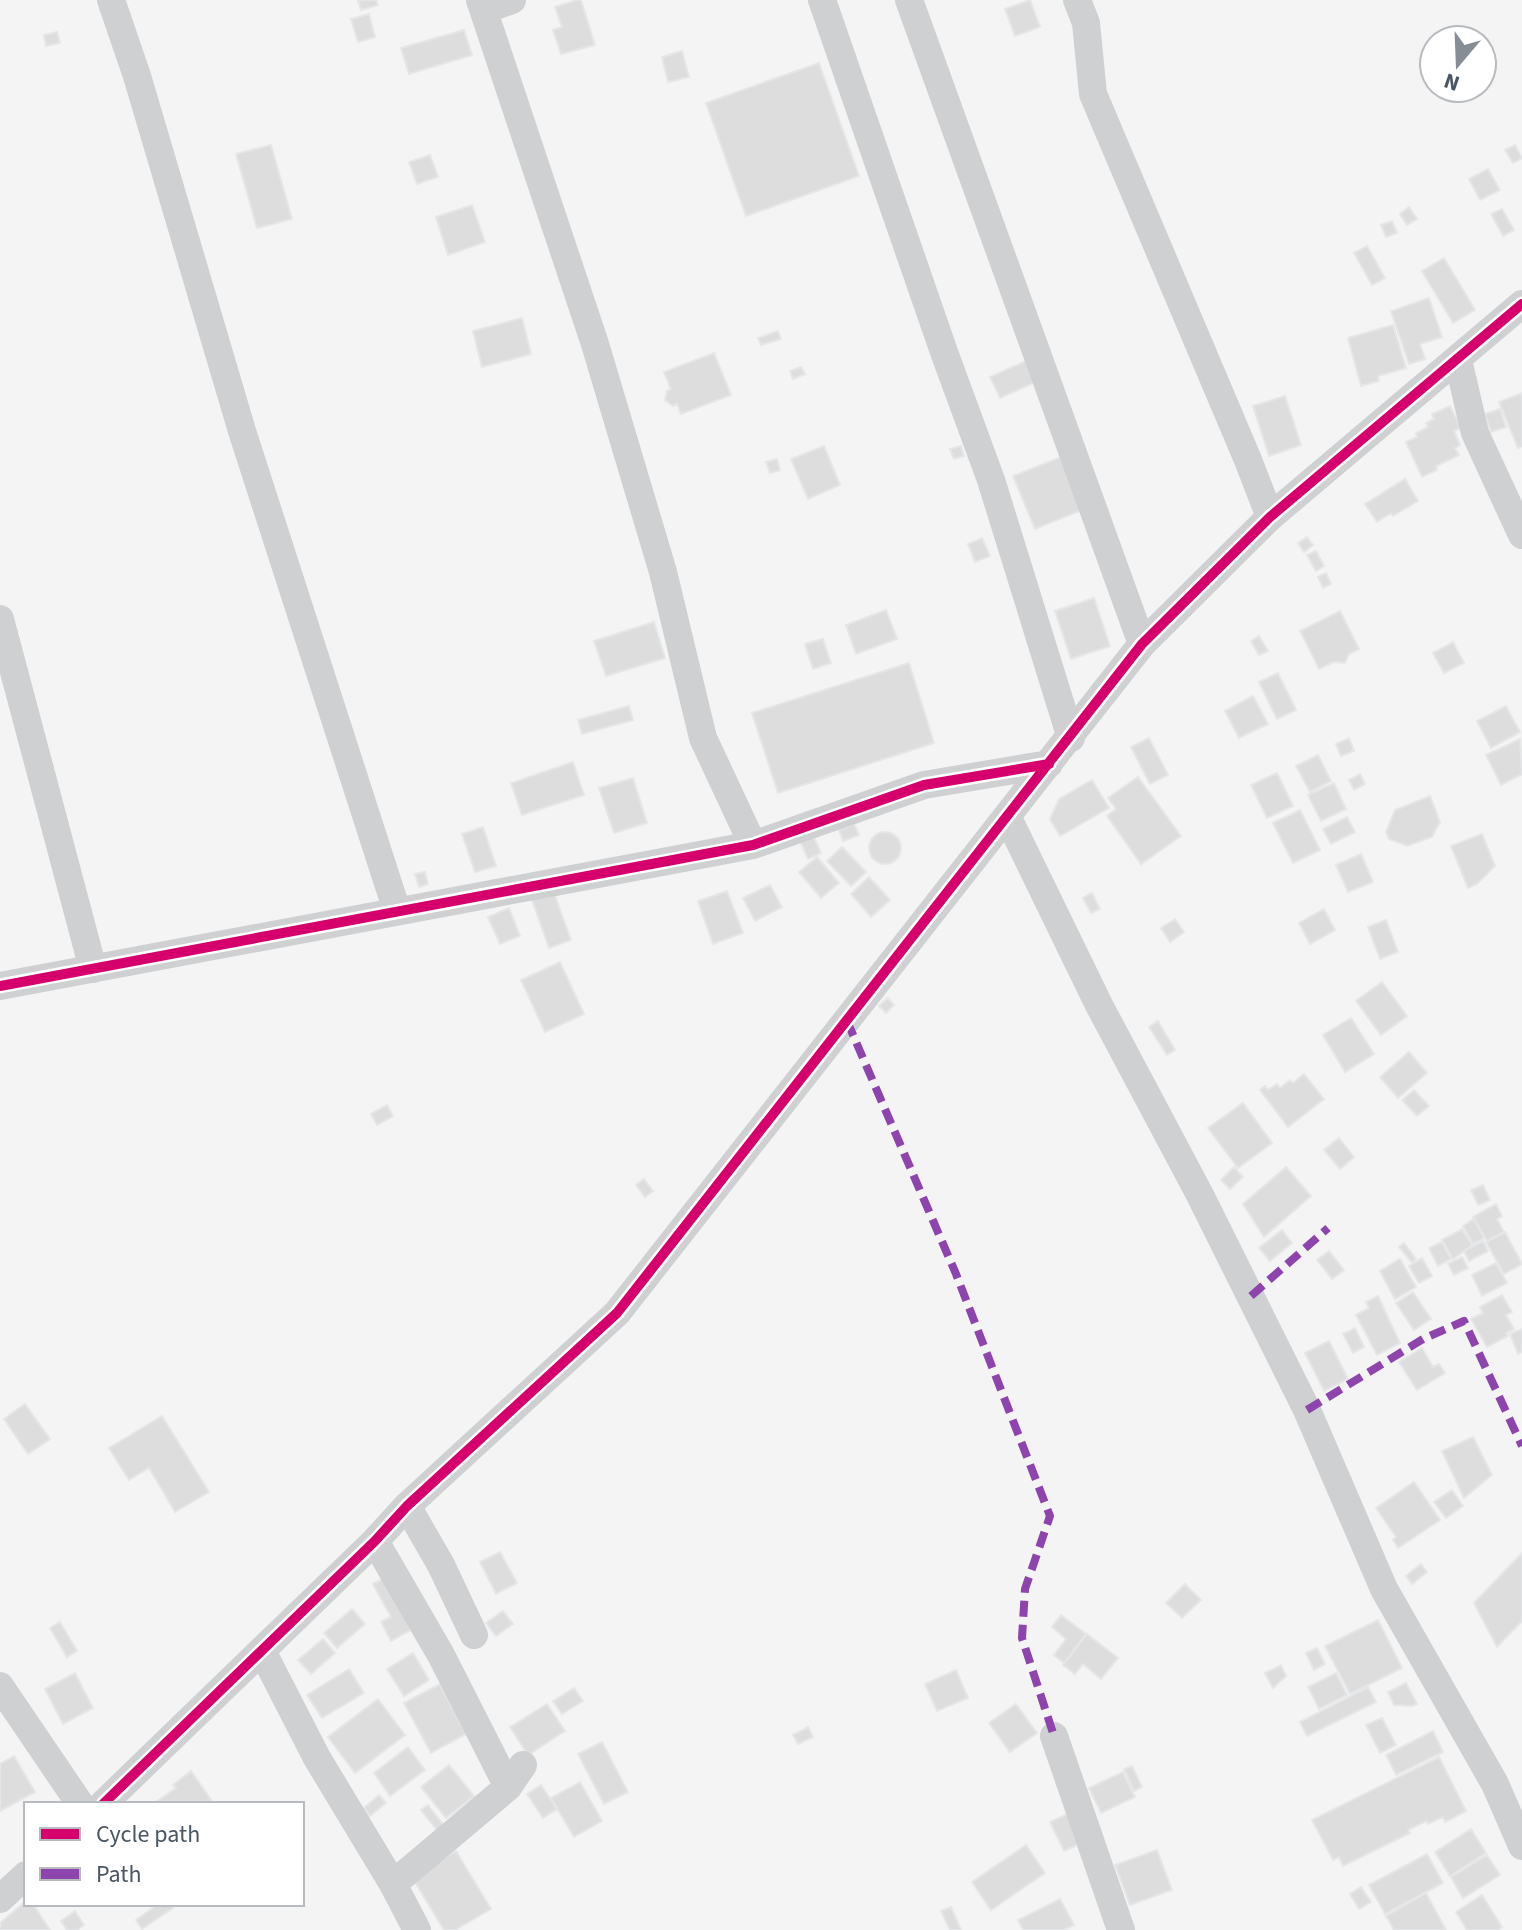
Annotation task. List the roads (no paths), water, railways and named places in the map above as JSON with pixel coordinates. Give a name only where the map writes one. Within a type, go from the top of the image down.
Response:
[{"type":"street","points":[[111,0],[137,76],[242,431],[397,911]]},
{"type":"street","points":[[512,0],[482,5],[586,316],[663,572],[703,738],[753,845]]},
{"type":"street","points":[[822,0],[991,480],[1071,738]]},
{"type":"street","points":[[909,0],[1142,644]]},
{"type":"street","points":[[1077,0],[1086,23],[1093,94],[1270,517]]},
{"type":"street","points":[[105,1802],[375,1541],[407,1506],[617,1313],[1142,644],[1270,517],[1522,304]]},
{"type":"street","points":[[1458,360],[1475,433],[1522,535]]},
{"type":"street","points":[[0,619],[93,969]]},
{"type":"street","points":[[0,986],[753,845],[924,785],[1049,764]]},
{"type":"street","points":[[1007,816],[1099,1005],[1200,1195],[1307,1410],[1384,1589],[1495,1784],[1522,1846]]},
{"type":"street","points":[[407,1506],[441,1565],[474,1635]]},
{"type":"street","points":[[375,1541],[516,1776],[393,1884]]},
{"type":"street","points":[[262,1651],[317,1758],[417,1930]]},
{"type":"street","points":[[0,1686],[79,1802]]},
{"type":"street","points":[[1054,1736],[1121,1930]]},
{"type":"street","points":[[0,1899],[24,1877]]}]
